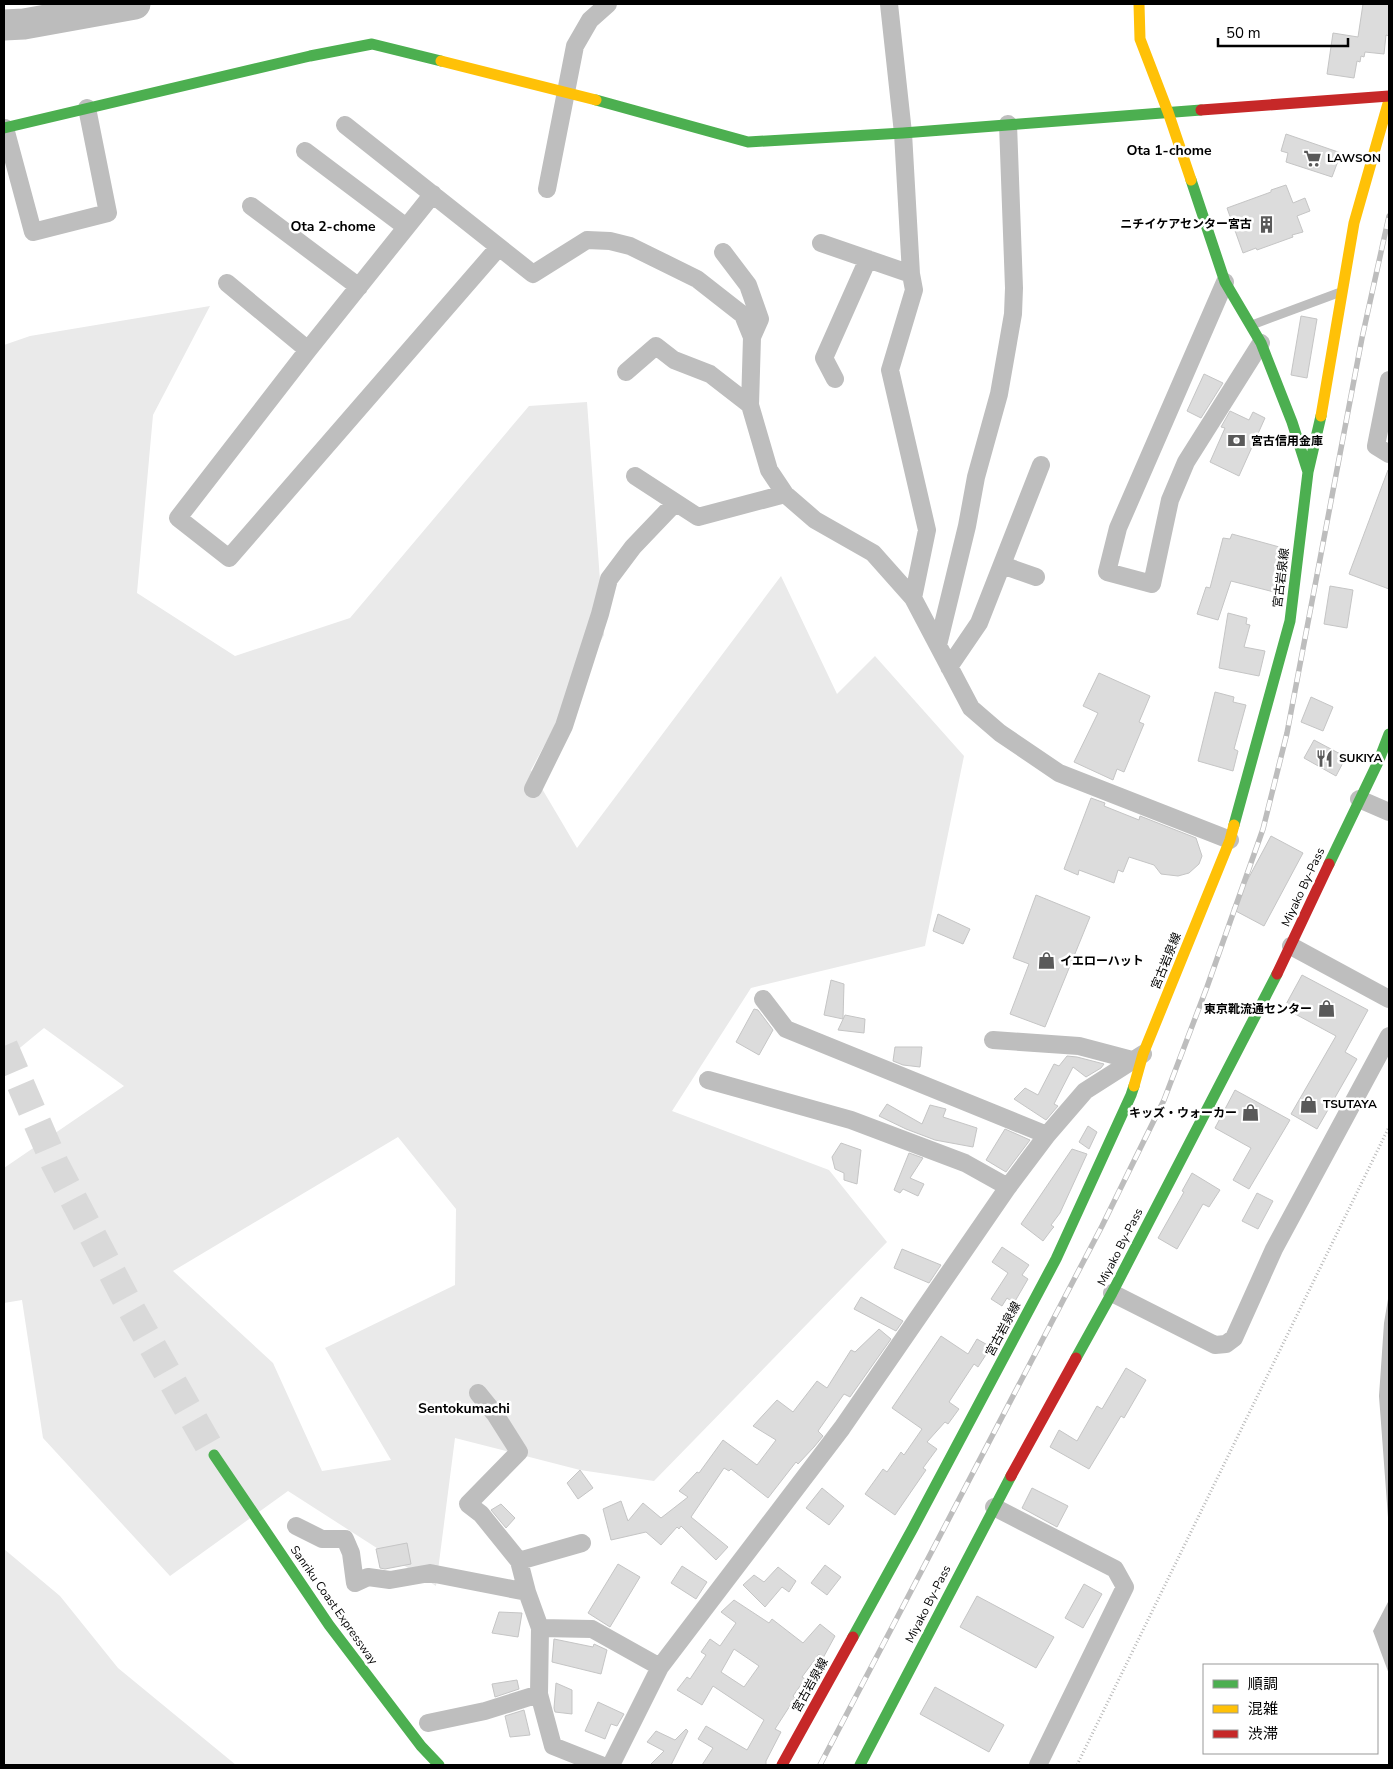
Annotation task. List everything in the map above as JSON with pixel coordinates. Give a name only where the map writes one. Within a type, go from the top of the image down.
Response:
[{"type":"main road","points":[[1139,4],[1140,39],[1168,112],[1225,282],[1262,343],[1292,422],[1308,472]]},
{"type":"main road","points":[[4,128],[310,56],[372,44],[565,92],[748,142],[1389,96]]},
{"type":"main road","name":"宮古岩泉線","points":[[782,1765],[913,1528],[1056,1259],[1131,1095],[1137,1057],[1230,840],[1290,621],[1308,472],[1325,400],[1354,223],[1389,100]]},
{"type":"main road","name":"Miyako By-Pass","points":[[860,1765],[994,1507],[1112,1294],[1291,946],[1379,760],[1389,734]]},
{"type":"main road","name":"Sanriku Coast Expressway","points":[[214,1455],[329,1625],[421,1746],[439,1765]]},
{"type":"street","points":[[547,189],[575,46],[590,20],[608,4]]},
{"type":"street","points":[[888,4],[903,132],[911,274],[914,290],[890,370],[927,530],[913,598]]},
{"type":"street","points":[[4,128],[33,232],[108,213],[87,108]]},
{"type":"street","points":[[938,645],[967,526],[976,477],[999,394],[1013,314],[1014,288],[1008,124]]},
{"type":"street","points":[[345,125],[532,274],[587,240],[610,241],[630,246],[697,279],[744,315],[752,337],[750,405],[770,470],[785,494],[815,520],[872,554],[913,598],[971,708],[1000,733],[1059,773],[1230,840]]},
{"type":"street","points":[[304,152],[406,228]]},
{"type":"street","points":[[433,194],[308,350],[178,518],[229,558],[499,247]]},
{"type":"street","points":[[251,206],[358,287]]},
{"type":"street","points":[[821,243],[911,274]]},
{"type":"street","points":[[723,252],[748,285],[760,320],[752,337]]},
{"type":"street","points":[[835,379],[824,358],[868,259]]},
{"type":"street","points":[[1225,282],[1118,528],[1107,572],[1152,584],[1170,500],[1186,462],[1262,343]]},
{"type":"street","points":[[227,283],[308,350]]},
{"type":"street","points":[[626,372],[656,346],[674,360],[710,374],[750,405]]},
{"type":"street","points":[[1389,380],[1376,446],[1389,454]]},
{"type":"street","points":[[949,667],[979,623],[1041,465]]},
{"type":"street","points":[[635,476],[698,517],[785,494]]},
{"type":"street","points":[[533,788],[564,726],[600,614],[609,579],[633,548],[675,503]]},
{"type":"street","points":[[1002,565],[1036,578]]},
{"type":"street","points":[[1359,799],[1389,812]]},
{"type":"street","points":[[1291,946],[1389,999]]},
{"type":"street","points":[[764,999],[786,1029],[1047,1135]]},
{"type":"street","points":[[1112,1294],[1215,1345],[1226,1344],[1234,1338],[1274,1248],[1389,1036]]},
{"type":"street","points":[[993,1040],[1079,1046],[1137,1057]]},
{"type":"street","points":[[611,1765],[660,1667],[842,1428],[1008,1187],[1047,1135],[1085,1091],[1137,1057]]},
{"type":"street","points":[[708,1080],[852,1120],[965,1163],[1008,1187]]},
{"type":"street","points":[[478,1393],[495,1414],[519,1452],[468,1504],[481,1514],[519,1561],[527,1592],[540,1628],[539,1694],[553,1746],[601,1765]]},
{"type":"street","points":[[994,1507],[1115,1569],[1125,1587],[1038,1765]]},
{"type":"street","points":[[296,1526],[322,1539],[345,1539],[351,1553],[355,1582],[368,1578],[390,1580],[430,1573],[527,1592]]},
{"type":"street","points":[[519,1561],[582,1542]]},
{"type":"street","points":[[540,1628],[592,1629],[660,1667]]},
{"type":"street","points":[[428,1723],[485,1712],[539,1694]]},
{"type":"lane","points":[[1251,325],[1343,292]]},
{"type":"path","points":[[1077,1765],[1389,1127]]},
{"type":"shaded area","points":[[210,306],[153,415],[137,593],[235,656],[350,618],[529,406],[587,402],[604,635],[531,770],[577,848],[781,576],[837,694],[875,656],[964,756],[925,946],[751,988],[672,1111],[829,1170],[887,1242],[654,1481],[580,1470],[455,1438],[436,1586],[288,1491],[170,1576],[43,1438],[22,1300],[4,1303],[4,1168],[124,1086],[44,1028],[4,1061],[4,345],[30,336]],"holes":[[[398,1137],[456,1209],[455,1285],[325,1348],[391,1460],[322,1471],[273,1363],[173,1271]]]},
{"type":"shaded area","points":[[1389,1293],[1389,1531],[1379,1396],[1384,1323]]},
{"type":"shaded area","points":[[1389,1546],[1389,1674],[1373,1631],[1388,1602]]},
{"type":"shaded area","points":[[4,1549],[60,1596],[118,1668],[236,1765],[4,1765]]},
{"type":"building","points":[[1363,4],[1389,4],[1389,36],[1386,35],[1384,54],[1365,52],[1364,57],[1361,56],[1360,62],[1357,61],[1354,78],[1327,74],[1333,33],[1358,37]]},
{"type":"building","name":"LAWSON","points":[[1286,134],[1341,153],[1332,177],[1286,162],[1288,153],[1281,151]]},
{"type":"building","name":"ニチイケアセンター宮古","points":[[1286,185],[1293,203],[1305,198],[1310,211],[1297,216],[1303,232],[1257,250],[1256,248],[1243,253],[1227,208]]},
{"type":"building","points":[[1301,316],[1317,319],[1307,378],[1291,375]]},
{"type":"building","points":[[1204,374],[1223,383],[1201,418],[1187,411]]},
{"type":"building","name":"宮古信用金庫","points":[[1230,411],[1249,420],[1253,412],[1265,418],[1239,476],[1210,462],[1225,428],[1221,427]]},
{"type":"building","points":[[1389,470],[1389,589],[1349,574]]},
{"type":"building","points":[[1232,534],[1283,548],[1281,568],[1274,592],[1231,581],[1218,620],[1197,614],[1206,587],[1210,588],[1223,538],[1230,539]]},
{"type":"building","points":[[1330,586],[1353,590],[1347,628],[1324,624]]},
{"type":"building","points":[[1228,613],[1247,618],[1246,624],[1250,625],[1244,647],[1265,651],[1259,676],[1219,668]]},
{"type":"building","points":[[1099,673],[1150,696],[1139,722],[1144,724],[1124,772],[1117,769],[1113,780],[1074,762],[1098,713],[1083,706]]},
{"type":"building","points":[[1215,692],[1234,697],[1233,702],[1246,705],[1234,749],[1238,751],[1233,771],[1198,761]]},
{"type":"building","points":[[1311,697],[1333,707],[1323,731],[1301,722]]},
{"type":"building","name":"SUKIYA","points":[[1314,740],[1346,757],[1336,776],[1304,758]]},
{"type":"building","points":[[1091,798],[1105,803],[1104,806],[1139,820],[1140,816],[1196,838],[1202,856],[1199,864],[1189,873],[1178,876],[1161,874],[1154,865],[1129,857],[1123,872],[1118,870],[1114,883],[1079,870],[1078,875],[1064,869]]},
{"type":"building","points":[[1271,836],[1303,853],[1264,926],[1232,909]]},
{"type":"building","name":"イエローハット","points":[[1036,895],[1090,917],[1045,1027],[1010,1014],[1029,964],[1013,958]]},
{"type":"building","points":[[938,914],[970,929],[963,944],[933,931]]},
{"type":"building","points":[[1302,975],[1368,1010],[1345,1052],[1357,1059],[1317,1129],[1291,1114],[1336,1036],[1284,1008]]},
{"type":"building","points":[[831,980],[844,984],[843,1019],[824,1015]]},
{"type":"building","points":[[754,1009],[758,1010],[773,1030],[759,1055],[736,1042]]},
{"type":"building","points":[[845,1015],[865,1019],[864,1033],[838,1030]]},
{"type":"building","points":[[895,1047],[922,1047],[920,1067],[903,1065],[893,1061]]},
{"type":"building","points":[[1067,1056],[1104,1064],[1086,1077],[1073,1067],[1054,1104],[1058,1106],[1046,1120],[1014,1099],[1025,1088],[1038,1095],[1054,1064],[1059,1066]]},
{"type":"building","points":[[1235,1090],[1290,1120],[1249,1189],[1233,1180],[1251,1148],[1215,1128]]},
{"type":"building","points":[[887,1104],[922,1124],[930,1105],[946,1109],[943,1117],[977,1128],[973,1147],[935,1140],[879,1116]]},
{"type":"building","points":[[1088,1126],[1097,1132],[1089,1149],[1079,1142]]},
{"type":"building","points":[[1005,1129],[1030,1140],[1006,1172],[986,1160]]},
{"type":"building","points":[[841,1143],[861,1150],[857,1184],[844,1180],[844,1173],[835,1169],[832,1157]]},
{"type":"building","points":[[1072,1149],[1087,1154],[1060,1213],[1051,1225],[1054,1227],[1043,1241],[1021,1224]]},
{"type":"building","points":[[909,1153],[923,1158],[910,1178],[924,1184],[918,1196],[903,1189],[900,1193],[894,1190]]},
{"type":"building","points":[[1192,1173],[1220,1190],[1209,1207],[1203,1204],[1177,1249],[1158,1238],[1184,1192],[1182,1191]]},
{"type":"building","points":[[1257,1193],[1273,1201],[1258,1229],[1242,1221]]},
{"type":"building","points":[[1002,1247],[1029,1265],[1022,1275],[1028,1279],[1014,1303],[1007,1298],[1002,1306],[991,1299],[1008,1273],[992,1262]]},
{"type":"building","points":[[902,1249],[941,1265],[929,1283],[894,1268]]},
{"type":"building","points":[[861,1297],[903,1321],[896,1331],[854,1309]]},
{"type":"building","points":[[879,1329],[891,1339],[850,1397],[844,1394],[818,1431],[823,1436],[798,1464],[796,1462],[768,1498],[731,1469],[729,1471],[724,1468],[691,1517],[728,1547],[716,1560],[681,1526],[679,1529],[677,1527],[661,1545],[646,1532],[611,1540],[603,1509],[621,1501],[628,1521],[643,1503],[661,1518],[688,1497],[679,1491],[697,1472],[699,1473],[723,1440],[757,1465],[776,1440],[753,1426],[777,1400],[793,1412],[817,1381],[827,1388],[851,1350],[855,1352]]},
{"type":"building","points":[[941,1336],[968,1354],[977,1339],[991,1347],[978,1367],[974,1364],[949,1402],[959,1409],[948,1424],[945,1422],[927,1442],[937,1449],[923,1468],[926,1470],[895,1515],[865,1494],[883,1469],[887,1472],[901,1452],[904,1455],[922,1429],[892,1408]]},
{"type":"building","points":[[1126,1368],[1146,1380],[1124,1418],[1121,1416],[1089,1469],[1050,1447],[1059,1430],[1077,1441],[1097,1406],[1102,1409]]},
{"type":"building","points":[[580,1470],[593,1488],[578,1499],[567,1483]]},
{"type":"building","points":[[822,1488],[844,1506],[829,1525],[806,1508]]},
{"type":"building","points":[[1032,1488],[1068,1506],[1057,1527],[1022,1508]]},
{"type":"building","points":[[501,1504],[515,1518],[506,1528],[491,1510]]},
{"type":"building","points":[[407,1543],[411,1564],[385,1569],[380,1568],[376,1549]]},
{"type":"building","points":[[618,1564],[640,1577],[610,1627],[588,1613]]},
{"type":"building","points":[[825,1565],[841,1577],[827,1595],[811,1583]]},
{"type":"building","points":[[682,1566],[707,1582],[696,1599],[671,1583]]},
{"type":"building","points":[[778,1567],[796,1581],[789,1592],[782,1587],[765,1607],[743,1585],[754,1575],[764,1582]]},
{"type":"building","points":[[1084,1584],[1102,1594],[1083,1628],[1065,1618]]},
{"type":"building","points":[[977,1596],[1054,1637],[1036,1668],[960,1627]]},
{"type":"building","points":[[734,1600],[769,1623],[772,1619],[803,1643],[820,1624],[835,1636],[823,1658],[819,1654],[802,1677],[805,1679],[793,1696],[795,1698],[775,1729],[781,1732],[766,1761],[766,1765],[702,1765],[713,1748],[698,1739],[706,1726],[747,1750],[764,1720],[713,1686],[702,1705],[677,1690],[687,1677],[690,1679],[706,1655],[701,1652],[710,1639],[720,1646],[736,1623],[721,1612]],"holes":[[[734,1649],[759,1666],[744,1687],[721,1672]]]},
{"type":"building","points":[[499,1612],[522,1613],[518,1637],[492,1633]]},
{"type":"building","points":[[554,1639],[593,1647],[594,1644],[607,1650],[601,1674],[552,1662]]},
{"type":"building","points":[[517,1680],[519,1689],[495,1697],[492,1684]]},
{"type":"building","points":[[556,1683],[572,1690],[572,1714],[555,1712]]},
{"type":"building","points":[[935,1687],[1004,1725],[989,1752],[920,1714]]},
{"type":"building","points":[[598,1702],[624,1714],[617,1726],[611,1724],[605,1739],[585,1731]]},
{"type":"building","points":[[524,1710],[530,1735],[510,1737],[505,1716]]},
{"type":"building","points":[[686,1729],[688,1731],[671,1765],[650,1765],[664,1751],[647,1742],[656,1731],[675,1740]]},
{"type":"waterway","points":[[4,25],[24,24],[135,4]]},
{"type":"tunnel","points":[[4,1046],[55,1164],[130,1307],[214,1455]]},
{"type":"railway","points":[[820,1765],[1102,1226],[1164,1100],[1207,987],[1263,829],[1287,733],[1362,338],[1389,216]]},
{"type":"traffic: fast","points":[[4,128],[310,56],[372,44],[441,61]]},
{"type":"traffic: fast","points":[[596,100],[748,142],[903,133],[1201,110]]},
{"type":"traffic: fast","points":[[1191,180],[1225,282],[1261,343],[1292,422],[1308,472]]},
{"type":"traffic: fast","points":[[1234,825],[1290,621],[1308,472],[1321,416]]},
{"type":"traffic: fast","points":[[1329,864],[1379,760],[1389,734]]},
{"type":"traffic: fast","points":[[1076,1358],[1112,1293],[1277,974]]},
{"type":"traffic: fast","points":[[853,1637],[1056,1259],[1134,1086]]},
{"type":"traffic: fast","points":[[214,1455],[329,1625],[421,1746],[439,1765]]},
{"type":"traffic: fast","points":[[860,1765],[1011,1476]]},
{"type":"traffic: slow","points":[[1139,4],[1140,39],[1168,112],[1191,180]]},
{"type":"traffic: slow","points":[[441,61],[596,100]]},
{"type":"traffic: slow","points":[[1321,416],[1354,223],[1389,100]]},
{"type":"traffic: slow","points":[[1134,1086],[1143,1054],[1230,840],[1234,825]]},
{"type":"traffic: jam","points":[[1201,110],[1389,96]]},
{"type":"traffic: jam","points":[[1277,974],[1329,864]]},
{"type":"traffic: jam","points":[[1011,1476],[1076,1358]]},
{"type":"traffic: jam","points":[[782,1765],[853,1637]]},
{"type":"place","name":"LAWSON","points":[[1313,158]]},
{"type":"place","name":"ニチイケアセンター宮古","points":[[1266,224]]},
{"type":"place","name":"宮古信用金庫","points":[[1237,441]]},
{"type":"place","name":"SUKIYA","points":[[1325,758]]},
{"type":"place","name":"イエローハット","points":[[1046,961]]},
{"type":"place","name":"東京靴流通センター","points":[[1326,1009]]},
{"type":"place","name":"TSUTAYA","points":[[1309,1104]]},
{"type":"place","name":"キッズ・ウォーカー","points":[[1251,1113]]},
{"type":"district","name":"Ota 1-chome","points":[[1169,150]]},
{"type":"district","name":"Ota 2-chome","points":[[333,226]]},
{"type":"district","name":"Sentokumachi","points":[[464,1408]]}]
